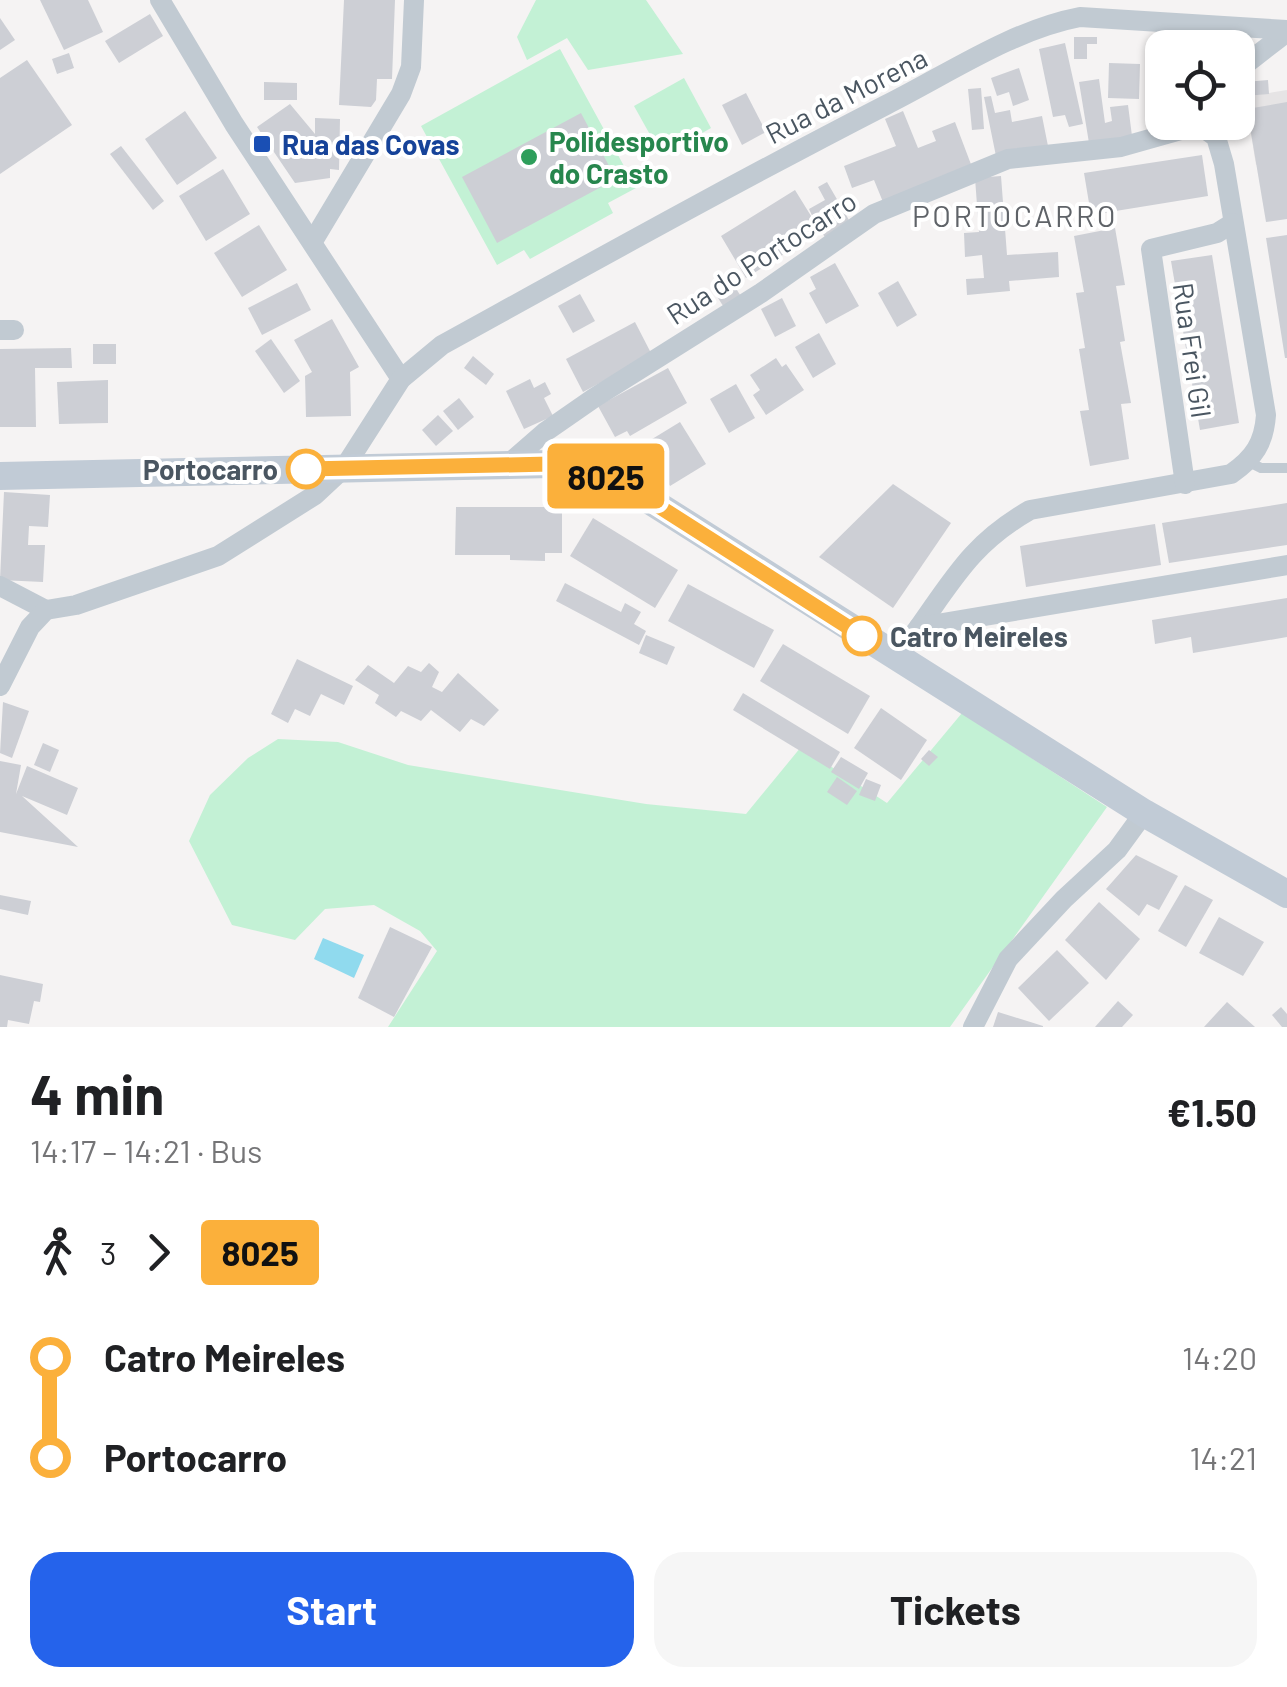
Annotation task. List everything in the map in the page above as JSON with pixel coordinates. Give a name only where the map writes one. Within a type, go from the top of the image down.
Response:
[{"type":"main road","points":[[0,476],[551,464],[589,467],[627,486],[1144,813],[1287,894]]},
{"type":"street","points":[[160,0],[234,124],[401,379]]},
{"type":"street","points":[[312,241],[402,94],[411,67],[414,0]]},
{"type":"street","name":"Rua da Morena","points":[[46,610],[76,605],[218,556],[314,496],[344,468],[401,379],[442,345],[752,174],[1049,23],[1080,17],[1287,31]]},
{"type":"street","points":[[1255,56],[1287,31]]},
{"type":"street","name":"Rua do Portocarro","points":[[507,465],[578,409],[761,293],[874,214],[1008,159],[1120,147],[1145,139]]},
{"type":"street","points":[[896,658],[974,550],[1002,526],[1030,510],[1231,474],[1249,462],[1259,447],[1266,415],[1217,140]]},
{"type":"street","name":"Rua Frei Gil","points":[[1185,484],[1151,249],[1233,224]]},
{"type":"street","points":[[920,626],[1287,565]]},
{"type":"street","points":[[0,686],[30,627],[46,610],[2,584]]},
{"type":"street","points":[[973,1027],[1008,959],[1064,898],[1117,850],[1144,813]]},
{"type":"lane","points":[[1249,462],[1261,468],[1287,468]]},
{"type":"shaded area","points":[[1287,90],[1287,161],[1256,165],[1252,140],[1255,140],[1255,95]]},
{"type":"green space","points":[[536,0],[646,0],[683,54],[588,70],[567,38],[527,60],[517,37]]},
{"type":"green space","name":"Polidesportivo do Crasto","points":[[560,49],[636,188],[608,203],[613,213],[530,259],[524,250],[497,265],[421,126]]},
{"type":"green space","points":[[684,78],[711,128],[662,156],[634,106]]},
{"type":"green space","points":[[962,713],[1107,807],[950,1027],[388,1027],[437,951],[420,931],[374,905],[325,909],[295,940],[232,925],[189,841],[210,795],[248,758],[278,739],[338,742],[408,765],[646,804],[746,814],[801,747],[887,803]]},
{"type":"water","points":[[323,938],[364,955],[354,978],[314,959]]},
{"type":"building","points":[[40,0],[88,0],[103,32],[64,50]]},
{"type":"building","points":[[344,0],[395,0],[392,79],[377,79],[376,100],[371,107],[339,105]]},
{"type":"building","points":[[150,14],[163,36],[119,63],[105,41]]},
{"type":"building","points":[[0,18],[15,40],[0,50]]},
{"type":"building","points":[[1074,37],[1097,37],[1097,44],[1087,44],[1087,59],[1074,59]]},
{"type":"building","points":[[1065,43],[1083,124],[1069,127],[1065,115],[1053,117],[1039,49]]},
{"type":"building","points":[[69,53],[74,68],[57,74],[52,59]]},
{"type":"building","points":[[27,60],[72,125],[0,174],[0,78]]},
{"type":"building","points":[[1109,63],[1140,64],[1139,99],[1108,98]]},
{"type":"building","points":[[1019,68],[1029,100],[1013,106],[1009,92],[997,96],[991,78]]},
{"type":"building","points":[[1099,79],[1105,123],[1112,121],[1110,107],[1128,105],[1132,136],[1089,143],[1079,82]]},
{"type":"building","points":[[1268,80],[1269,94],[1255,95],[1255,81]]},
{"type":"building","points":[[264,82],[297,83],[297,100],[264,100]]},
{"type":"building","points":[[981,88],[984,129],[972,130],[968,89]]},
{"type":"building","points":[[746,93],[766,132],[742,145],[722,105]]},
{"type":"building","points":[[991,96],[995,113],[1010,110],[1012,122],[1042,116],[1049,151],[997,161],[984,97]]},
{"type":"building","points":[[1287,102],[1287,219],[1266,222],[1252,140],[1255,108]]},
{"type":"building","points":[[290,104],[315,134],[315,118],[340,119],[339,170],[330,169],[330,178],[295,183],[257,127]]},
{"type":"building","points":[[185,111],[217,158],[177,185],[145,139]]},
{"type":"building","points":[[903,111],[918,148],[936,141],[932,131],[955,122],[972,167],[883,202],[874,180],[852,188],[844,166],[896,146],[885,119]]},
{"type":"building","points":[[581,113],[616,179],[497,243],[462,177]]},
{"type":"building","points":[[121,146],[164,201],[153,210],[110,154]]},
{"type":"building","points":[[1202,155],[1208,196],[1091,215],[1084,173]]},
{"type":"building","points":[[223,169],[250,214],[206,241],[179,196]]},
{"type":"building","points":[[1001,176],[1007,255],[1058,252],[1059,277],[1009,281],[1010,291],[967,295],[966,279],[984,278],[982,255],[965,257],[964,233],[979,232],[975,178]]},
{"type":"building","points":[[827,182],[853,227],[828,242],[821,231],[746,278],[721,236],[795,190],[816,224],[809,209],[825,200],[818,187]]},
{"type":"building","points":[[259,225],[287,270],[242,297],[214,253]]},
{"type":"building","points":[[1115,228],[1125,285],[1116,286],[1125,341],[1120,342],[1131,403],[1121,404],[1129,459],[1090,466],[1080,411],[1089,410],[1079,349],[1085,348],[1076,293],[1084,292],[1074,236]]},
{"type":"building","points":[[1287,235],[1287,358],[1285,358],[1266,238]]},
{"type":"building","points":[[1212,255],[1239,423],[1200,430],[1171,261]]},
{"type":"building","points":[[835,263],[859,306],[826,324],[809,293],[816,289],[810,277]]},
{"type":"building","points":[[730,279],[742,298],[725,309],[713,290]]},
{"type":"building","points":[[898,281],[917,315],[897,327],[878,293]]},
{"type":"building","points":[[297,283],[311,310],[262,335],[248,308]]},
{"type":"building","points":[[580,294],[595,321],[573,333],[558,306]]},
{"type":"building","points":[[782,298],[796,326],[775,337],[761,309]]},
{"type":"building","points":[[332,319],[359,367],[350,372],[351,416],[306,417],[305,376],[312,372],[294,340]]},
{"type":"building","points":[[635,322],[652,355],[583,392],[566,359]]},
{"type":"building","points":[[819,333],[836,364],[813,378],[795,347]]},
{"type":"building","points":[[271,339],[300,381],[284,393],[255,351]]},
{"type":"building","points":[[93,344],[116,344],[116,364],[93,364]]},
{"type":"building","points":[[71,348],[72,368],[35,368],[36,427],[0,427],[0,349]]},
{"type":"building","points":[[473,356],[494,374],[486,385],[464,368]]},
{"type":"building","points":[[776,358],[782,367],[786,364],[804,390],[766,415],[753,395],[760,390],[750,375]]},
{"type":"building","points":[[668,368],[687,403],[630,436],[627,431],[615,437],[598,406]]},
{"type":"building","points":[[530,379],[534,388],[545,382],[551,394],[544,398],[553,416],[524,429],[506,391]]},
{"type":"building","points":[[108,380],[108,423],[59,424],[57,382]]},
{"type":"building","points":[[736,384],[755,418],[729,433],[710,399]]},
{"type":"building","points":[[459,398],[474,417],[458,430],[443,411]]},
{"type":"building","points":[[438,415],[453,431],[436,446],[422,430]]},
{"type":"building","points":[[680,422],[706,464],[670,486],[644,444]]},
{"type":"building","points":[[893,484],[951,523],[893,608],[819,557]]},
{"type":"building","points":[[4,492],[50,495],[48,527],[29,526],[28,545],[45,545],[43,582],[0,580]]},
{"type":"building","points":[[1287,503],[1287,545],[1169,563],[1162,523]]},
{"type":"building","points":[[456,507],[549,507],[549,512],[562,512],[562,553],[545,553],[545,561],[510,560],[510,555],[455,555]]},
{"type":"building","points":[[593,518],[678,570],[655,608],[570,556]]},
{"type":"building","points":[[1155,524],[1161,565],[1026,587],[1020,546]]},
{"type":"building","points":[[565,583],[621,612],[625,603],[641,612],[634,624],[646,631],[639,645],[556,601]]},
{"type":"building","points":[[688,584],[774,630],[754,668],[668,621]]},
{"type":"building","points":[[1287,598],[1287,637],[1193,653],[1191,637],[1155,644],[1152,620]]},
{"type":"building","points":[[646,635],[675,647],[667,665],[639,653]]},
{"type":"building","points":[[783,644],[870,696],[848,734],[760,681]]},
{"type":"building","points":[[297,659],[353,686],[344,705],[321,694],[310,716],[295,709],[288,723],[271,714]]},
{"type":"building","points":[[429,663],[439,672],[432,687],[442,692],[458,673],[499,710],[484,726],[471,719],[460,732],[431,710],[421,721],[401,711],[396,717],[375,703],[379,695],[355,680],[368,665],[394,683],[408,666],[421,672]]},
{"type":"building","points":[[743,693],[840,752],[830,769],[733,710]]},
{"type":"building","points":[[3,702],[29,711],[12,758],[0,753]]},
{"type":"building","points":[[881,708],[927,740],[901,780],[854,748]]},
{"type":"building","points":[[43,743],[59,750],[50,772],[34,765]]},
{"type":"building","points":[[929,750],[938,757],[929,766],[921,759]]},
{"type":"building","points":[[841,757],[868,773],[859,789],[831,772]]},
{"type":"building","points":[[0,761],[21,765],[16,794],[27,766],[78,788],[67,815],[22,796],[78,847],[0,832]]},
{"type":"building","points":[[837,777],[857,791],[847,805],[827,792]]},
{"type":"building","points":[[866,779],[881,785],[875,801],[859,795]]},
{"type":"building","points":[[1136,855],[1178,876],[1159,910],[1147,904],[1139,916],[1106,889]]},
{"type":"building","points":[[1185,885],[1213,900],[1186,947],[1158,931]]},
{"type":"building","points":[[0,895],[31,901],[28,915],[0,909]]},
{"type":"building","points":[[1099,902],[1140,939],[1106,980],[1065,940]]},
{"type":"building","points":[[1219,917],[1264,942],[1243,976],[1199,953]]},
{"type":"building","points":[[390,927],[432,947],[394,1017],[358,998]]},
{"type":"building","points":[[1057,950],[1089,983],[1049,1021],[1018,988]]},
{"type":"building","points":[[0,975],[43,984],[40,1002],[34,1001],[29,1024],[8,1020],[7,1027],[0,1027]]},
{"type":"building","points":[[1118,1001],[1133,1015],[1122,1027],[1095,1027]]},
{"type":"building","points":[[1227,1002],[1255,1027],[1204,1027]]},
{"type":"building","points":[[1281,1007],[1287,1014],[1287,1027],[1282,1027],[1272,1015]]},
{"type":"building","points":[[998,1012],[1043,1026],[1043,1027],[993,1027]]},
{"type":"bus line","name":"8025","points":[[306,469],[551,464],[589,467],[627,486],[862,636]]},
{"type":"place","name":"Rua das Covas","points":[[262,144]]},
{"type":"place","name":"Polidesportivo do Crasto","points":[[529,157]]},
{"type":"place","name":"Portocarro","points":[[306,469]]},
{"type":"place","name":"Catro Meireles","points":[[862,636]]},
{"type":"district","name":"PORTOCARRO","points":[[1015,215]]}]
